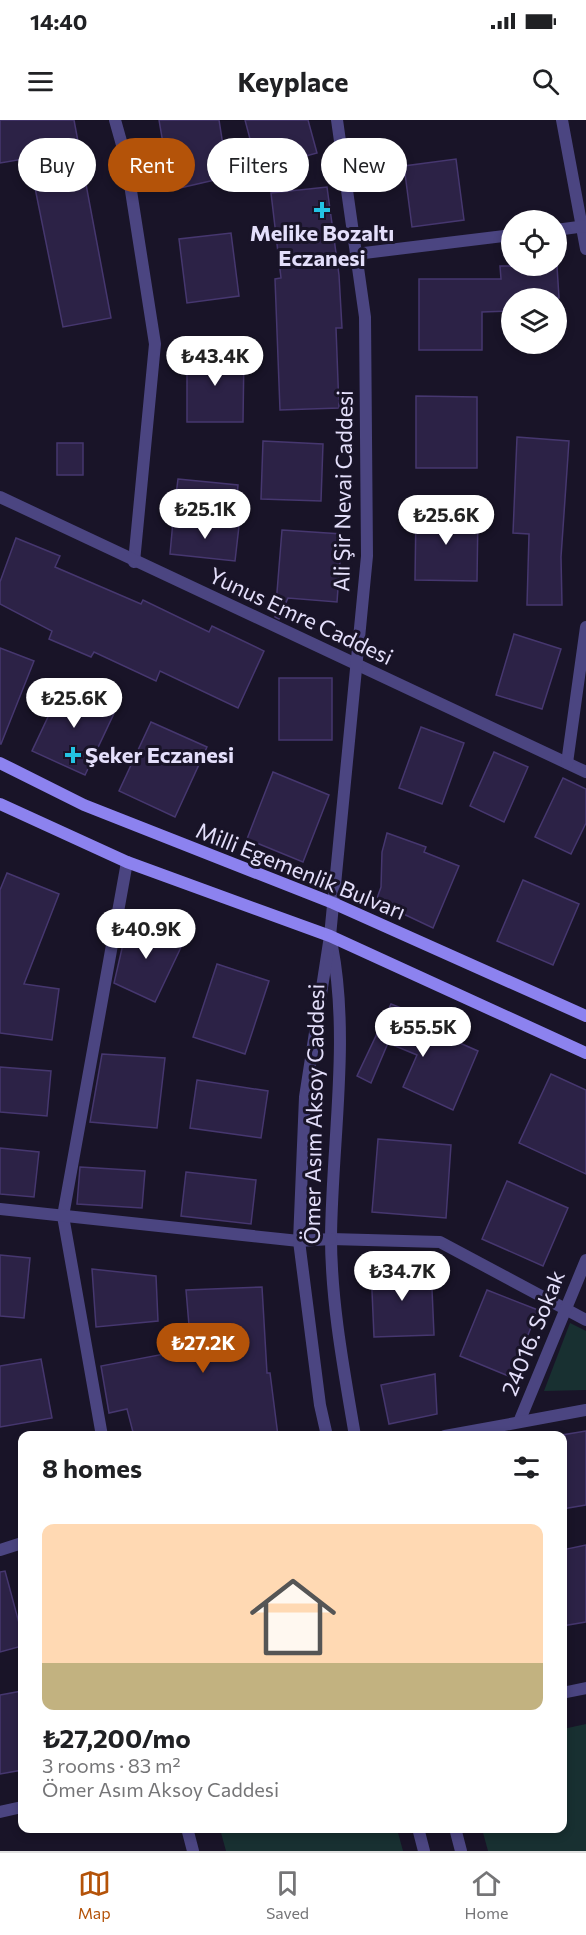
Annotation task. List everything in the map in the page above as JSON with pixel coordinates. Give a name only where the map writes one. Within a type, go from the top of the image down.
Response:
[{"type":"main road","name":"Milli Egemenlik Bulvarı","points":[[0,763],[84,805],[333,903],[586,1016]]},
{"type":"main road","points":[[0,804],[127,862],[330,936],[586,1053]]},
{"type":"street","points":[[115,120],[126,159],[155,344],[134,562]]},
{"type":"street","name":"Ali Şir Nevai Caddesi","points":[[330,936],[367,556],[365,317],[337,120]]},
{"type":"street","points":[[562,120],[584,226],[586,249]]},
{"type":"street","points":[[567,228],[584,226]]},
{"type":"street","points":[[356,254],[501,236]]},
{"type":"street","name":"Yunus Emre Caddesi","points":[[0,497],[134,562],[586,772]]},
{"type":"street","points":[[567,763],[586,627]]},
{"type":"street","points":[[101,1431],[63,1216],[127,862]]},
{"type":"street","name":"Ömer Asım Aksoy Caddesi","points":[[330,936],[337,972],[338,1076],[331,1239],[334,1289],[354,1431]]},
{"type":"street","name":"Ömer Asım Aksoy Caddesi","points":[[326,1431],[320,1405],[299,1241],[305,1097],[330,936]]},
{"type":"street","points":[[0,1209],[299,1241],[331,1239],[440,1242],[586,1320]]},
{"type":"street","name":"24016. Sokak","points":[[519,1422],[586,1260]]},
{"type":"street","points":[[471,1431],[586,1410]]},
{"type":"street","points":[[0,1550],[18,1544]]},
{"type":"street","points":[[567,1692],[586,1688]]},
{"type":"street","points":[[0,1812],[18,1808]]},
{"type":"street","points":[[189,1833],[194,1851]]},
{"type":"street","points":[[419,1833],[424,1851]]},
{"type":"street","points":[[456,1833],[461,1851]]},
{"type":"green space","points":[[570,1323],[586,1331],[586,1390],[544,1391]]},
{"type":"green space","points":[[586,1724],[586,1851],[488,1851],[483,1833],[567,1833],[567,1728]]},
{"type":"green space","points":[[221,1833],[398,1833],[403,1851],[226,1851]]},
{"type":"building","points":[[0,120],[74,120],[77,138],[18,138],[18,160],[0,163]]},
{"type":"building","points":[[159,120],[219,120],[222,138],[207,138],[207,182],[195,185],[195,138],[162,138]]},
{"type":"building","points":[[245,120],[308,120],[317,153],[309,155],[309,138],[250,138]]},
{"type":"building","points":[[456,159],[464,220],[412,227],[407,189],[407,166]]},
{"type":"building","points":[[321,188],[321,192],[328,192],[339,275],[342,328],[336,328],[339,408],[280,410],[275,279],[281,278],[271,193],[309,192],[309,189]]},
{"type":"building","points":[[36,192],[87,192],[111,318],[63,327]]},
{"type":"building","points":[[231,233],[239,296],[187,303],[179,239]]},
{"type":"building","points":[[500,266],[501,276],[558,276],[558,288],[501,288],[501,311],[482,312],[482,350],[419,350],[419,279],[501,279]]},
{"type":"building","points":[[187,352],[244,352],[243,422],[187,422]]},
{"type":"building","points":[[416,396],[477,397],[477,468],[416,468]]},
{"type":"building","points":[[517,437],[569,441],[561,557],[562,605],[527,605],[529,534],[513,533]]},
{"type":"building","points":[[263,441],[323,444],[321,501],[261,499]]},
{"type":"building","points":[[57,443],[83,443],[83,475],[57,475]]},
{"type":"building","points":[[178,479],[238,485],[237,498],[176,495]]},
{"type":"building","points":[[416,511],[478,512],[477,581],[415,580]]},
{"type":"building","points":[[173,521],[239,526],[235,561],[170,554]]},
{"type":"building","points":[[282,530],[342,534],[337,602],[288,598],[279,619],[275,617]]},
{"type":"building","points":[[16,538],[60,556],[55,567],[141,604],[143,600],[209,632],[212,626],[264,651],[238,708],[160,671],[156,681],[94,652],[91,657],[49,639],[52,631],[0,604],[0,582]]},
{"type":"building","points":[[514,634],[561,649],[542,709],[496,695]]},
{"type":"building","points":[[0,648],[34,661],[1,744],[0,744]]},
{"type":"building","points":[[279,678],[332,678],[332,740],[279,740]]},
{"type":"building","points":[[64,683],[117,707],[85,775],[32,751]]},
{"type":"building","points":[[151,722],[207,747],[175,817],[119,791]]},
{"type":"building","points":[[421,727],[464,743],[442,804],[399,788]]},
{"type":"building","points":[[494,752],[528,767],[504,822],[470,806]]},
{"type":"building","points":[[273,772],[329,795],[303,862],[247,839]]},
{"type":"building","points":[[563,778],[586,789],[586,823],[571,854],[535,837]]},
{"type":"building","points":[[387,833],[426,847],[424,852],[459,866],[433,928],[376,901],[381,887],[382,852]]},
{"type":"building","points":[[7,873],[59,894],[24,984],[59,989],[52,1040],[0,1033],[0,890]]},
{"type":"building","points":[[523,880],[579,904],[553,965],[497,941]]},
{"type":"building","points":[[129,918],[184,941],[155,1002],[114,983]]},
{"type":"building","points":[[217,964],[269,981],[245,1054],[193,1037]]},
{"type":"building","points":[[391,1004],[411,1012],[407,1020],[478,1051],[453,1110],[403,1087],[417,1055],[388,1043],[371,1083],[357,1076]]},
{"type":"building","points":[[102,1054],[165,1058],[157,1128],[90,1122]]},
{"type":"building","points":[[0,1067],[51,1071],[47,1116],[0,1112]]},
{"type":"building","points":[[551,1074],[586,1090],[586,1174],[519,1143]]},
{"type":"building","points":[[197,1080],[268,1091],[261,1138],[190,1128]]},
{"type":"building","points":[[378,1139],[451,1145],[446,1218],[372,1212]]},
{"type":"building","points":[[0,1148],[39,1152],[34,1197],[0,1194]]},
{"type":"building","points":[[80,1167],[145,1171],[142,1208],[77,1204]]},
{"type":"building","points":[[186,1172],[256,1180],[251,1224],[181,1216]]},
{"type":"building","points":[[507,1181],[568,1208],[543,1266],[482,1239]]},
{"type":"building","points":[[0,1255],[30,1258],[24,1318],[0,1316]]},
{"type":"building","points":[[431,1266],[434,1335],[374,1337],[371,1268]]},
{"type":"building","points":[[92,1269],[156,1276],[158,1321],[96,1327]]},
{"type":"building","points":[[262,1287],[267,1373],[270,1373],[277,1431],[133,1431],[127,1409],[109,1413],[101,1366],[191,1349],[186,1290]]},
{"type":"building","points":[[487,1290],[538,1310],[511,1377],[460,1356]]},
{"type":"building","points":[[41,1359],[52,1418],[0,1427],[0,1366]]},
{"type":"building","points":[[435,1374],[437,1414],[389,1424],[381,1385]]},
{"type":"building","points":[[586,1431],[586,1505],[567,1508],[567,1434]]},
{"type":"building","points":[[586,1545],[586,1622],[567,1625],[567,1549]]},
{"type":"building","points":[[5,1571],[18,1619],[18,1647],[0,1652],[0,1572]]},
{"type":"building","points":[[18,1692],[18,1771],[0,1774],[0,1695]]},
{"type":"place","name":"Melike Bozaltı Eczanesi","points":[[322,210]]},
{"type":"place","name":"Şeker Eczanesi","points":[[73,755]]}]
